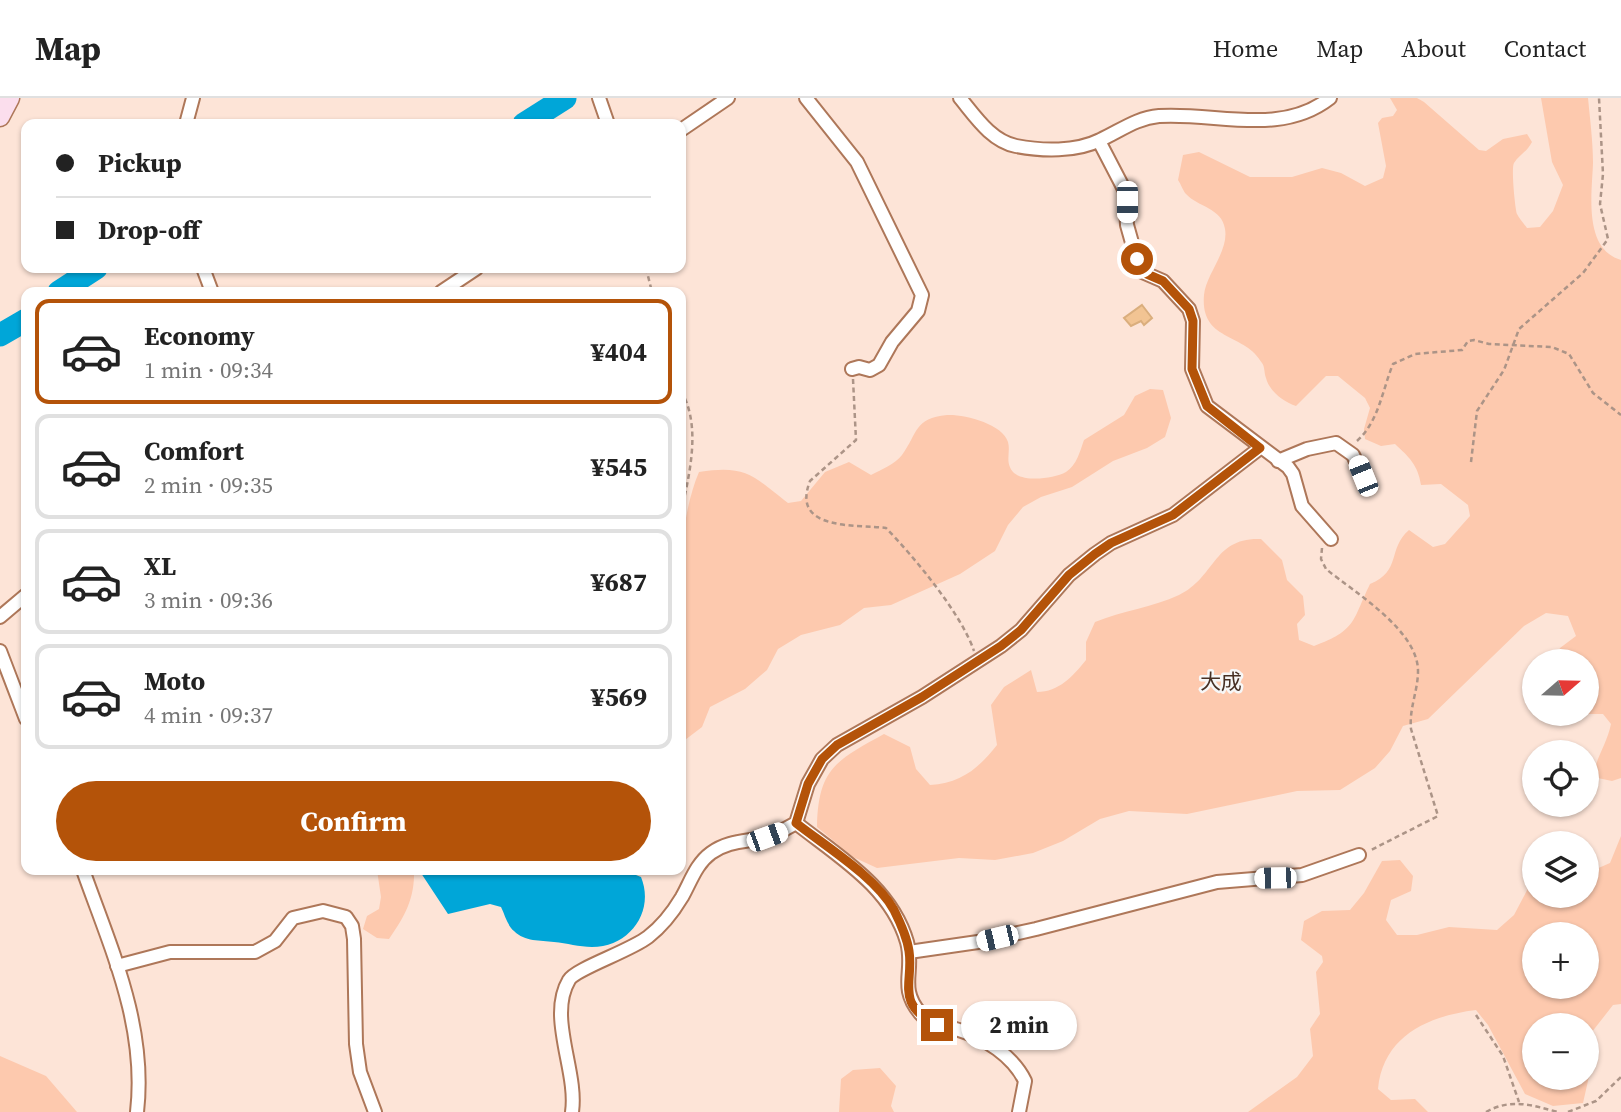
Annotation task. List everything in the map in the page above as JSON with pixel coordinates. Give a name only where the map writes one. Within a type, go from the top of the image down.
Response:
[{"type":"street","points":[[0,117],[10,98]]},
{"type":"street","points":[[187,119],[193,98]]},
{"type":"street","points":[[599,98],[606,119]]},
{"type":"street","points":[[686,127],[728,98]]},
{"type":"street","points":[[806,98],[857,162],[922,295],[918,311],[892,342],[879,365],[870,370],[859,367],[852,369]]},
{"type":"street","points":[[960,98],[983,126],[1000,140],[1015,146],[1068,149],[1099,141],[1137,120],[1277,120],[1307,112],[1330,98]]},
{"type":"street","points":[[1099,141],[1125,191],[1127,225],[1140,271],[1163,281],[1189,309],[1193,321],[1192,369],[1200,394],[1217,416],[1293,474],[1302,506],[1331,539]]},
{"type":"street","points":[[448,287],[469,273]]},
{"type":"street","points":[[1278,461],[1329,444],[1344,447],[1358,463],[1363,476]]},
{"type":"street","points":[[572,1112],[573,1074],[561,1014],[569,979],[578,971],[618,956],[648,937],[666,920],[700,863],[712,852],[743,839],[767,837],[796,823],[808,784],[822,759],[837,745],[922,697],[1021,630],[1069,575],[1095,554],[1111,543],[1173,515],[1260,448]]},
{"type":"street","points":[[0,617],[21,600]]},
{"type":"street","points":[[0,651],[21,706]]},
{"type":"street","points":[[796,823],[886,897],[900,922],[909,951],[906,978],[911,1000],[930,1022],[979,1039],[1008,1058],[1025,1081],[1019,1112]]},
{"type":"street","points":[[909,951],[978,942],[1024,932],[1217,882],[1302,874],[1359,855]]},
{"type":"street","points":[[85,875],[131,1009],[141,1077],[137,1112]]},
{"type":"street","points":[[117,966],[170,952],[255,952],[275,941],[293,918],[323,911],[346,917],[352,926],[354,939],[360,1072],[375,1112]]},
{"type":"path","points":[[1471,462],[1477,411],[1504,370],[1526,320],[1583,273],[1608,239],[1600,204],[1603,174],[1599,98]]},
{"type":"path","points":[[1344,447],[1358,440],[1367,430],[1383,398],[1393,364],[1403,357],[1462,350],[1468,341],[1474,340],[1552,347],[1569,354],[1593,393],[1621,415]]},
{"type":"path","points":[[852,369],[856,440],[810,481],[806,491],[809,506],[827,524],[886,528],[956,617],[969,636],[977,660]]},
{"type":"path","points":[[686,403],[691,431],[686,492]]},
{"type":"path","points":[[1331,539],[1322,547],[1321,559],[1326,569],[1388,620],[1413,650],[1418,674],[1409,715],[1410,729],[1438,816],[1359,855]]},
{"type":"path","points":[[1476,1015],[1503,1056],[1519,1102]]},
{"type":"path","points":[[1568,1112],[1597,1101],[1621,1077]]},
{"type":"path","points":[[1486,1112],[1500,1104],[1519,1102],[1558,1112]]},
{"type":"shaded area","points":[[1390,98],[1417,98],[1479,150],[1486,151],[1503,139],[1527,134],[1532,142],[1514,163],[1513,172],[1517,214],[1527,228],[1540,227],[1553,211],[1563,185],[1552,162],[1541,98],[1588,98],[1593,155],[1592,219],[1600,244],[1609,254],[1621,260],[1621,778],[1612,781],[1599,778],[1599,758],[1611,724],[1600,714],[1600,649],[1560,649],[1576,636],[1568,616],[1546,613],[1524,626],[1428,719],[1403,726],[1390,751],[1375,768],[1340,790],[1297,791],[1187,814],[1129,811],[1100,819],[1063,841],[1033,853],[995,860],[959,858],[877,868],[853,857],[817,827],[821,791],[833,768],[842,759],[884,734],[910,747],[916,769],[930,785],[960,778],[976,768],[997,745],[991,705],[1004,687],[1031,670],[1037,692],[1059,686],[1086,660],[1086,642],[1095,622],[1179,595],[1201,578],[1233,544],[1261,539],[1282,560],[1287,580],[1303,596],[1305,615],[1297,624],[1299,640],[1314,646],[1338,635],[1351,623],[1370,584],[1386,573],[1402,537],[1409,530],[1433,547],[1445,544],[1470,516],[1468,505],[1441,484],[1421,485],[1412,462],[1395,444],[1381,446],[1365,439],[1364,429],[1370,408],[1365,398],[1338,376],[1326,376],[1296,406],[1291,404],[1270,387],[1263,365],[1254,353],[1216,329],[1209,321],[1204,295],[1224,246],[1225,229],[1215,212],[1186,194],[1178,180],[1183,155],[1199,152],[1250,177],[1292,177],[1322,168],[1341,173],[1365,186],[1383,178],[1386,166],[1378,123],[1382,118],[1393,116],[1397,110]]},
{"type":"shaded area","points":[[1150,389],[1163,390],[1171,418],[1165,437],[1147,448],[1113,461],[1072,487],[1041,497],[1023,507],[1008,525],[995,551],[960,574],[891,605],[864,608],[840,625],[801,635],[778,649],[767,670],[745,689],[710,707],[702,727],[686,739],[686,522],[699,472],[738,471],[756,479],[788,503],[801,501],[825,472],[849,462],[871,475],[888,466],[902,455],[922,423],[947,415],[972,418],[999,430],[1008,442],[1008,462],[1014,473],[1025,478],[1047,478],[1070,469],[1078,458],[1084,440],[1124,415],[1135,396]]},
{"type":"shaded area","points":[[1621,836],[1621,1004],[1613,1005],[1599,1023],[1599,1013],[1522,1013],[1522,1088],[1488,1025],[1476,1010],[1441,1017],[1425,1024],[1399,1042],[1389,1055],[1378,1089],[1391,1100],[1415,1099],[1428,1112],[1248,1112],[1297,1077],[1313,1056],[1310,1029],[1320,1014],[1316,972],[1323,962],[1322,956],[1301,940],[1304,921],[1322,911],[1350,910],[1364,893],[1382,861],[1400,860],[1413,876],[1411,891],[1391,900],[1386,920],[1397,935],[1417,935],[1449,927],[1497,930],[1514,915],[1522,900],[1522,908],[1599,908],[1599,868],[1610,863]]},
{"type":"shaded area","points":[[378,875],[414,875],[408,906],[389,939],[377,938],[363,929],[367,916],[379,909],[381,897]]},
{"type":"shaded area","points":[[0,1056],[46,1076],[77,1112],[0,1112]]},
{"type":"shaded area","points":[[880,1068],[896,1086],[891,1106],[894,1112],[839,1112],[841,1079],[853,1070]]},
{"type":"shaded area","points":[[1523,1090],[1586,1090],[1583,1103],[1553,1106],[1525,1094]]},
{"type":"water","points":[[422,875],[636,875],[641,877],[644,890],[642,914],[628,934],[618,941],[592,947],[533,940],[518,935],[508,923],[501,907],[490,904],[448,914]]},
{"type":"building","points":[[1142,305],[1152,318],[1144,325],[1141,321],[1131,326],[1124,318]]},
{"type":"waterway","points":[[532,119],[565,98]]},
{"type":"waterway","points":[[67,287],[88,273]]},
{"type":"waterway","points":[[0,335],[21,323]]},
{"type":"district","name":"大成","points":[[1221,682]]},
{"type":"route","points":[[937,1025],[922,1015],[907,990],[909,951],[893,907],[867,880],[796,823],[808,784],[822,759],[837,745],[922,697],[1001,646],[1021,630],[1069,575],[1095,554],[1111,543],[1173,515],[1260,448],[1207,406],[1192,369],[1190,350],[1193,321],[1189,309],[1163,281],[1140,271],[1137,259]]}]
